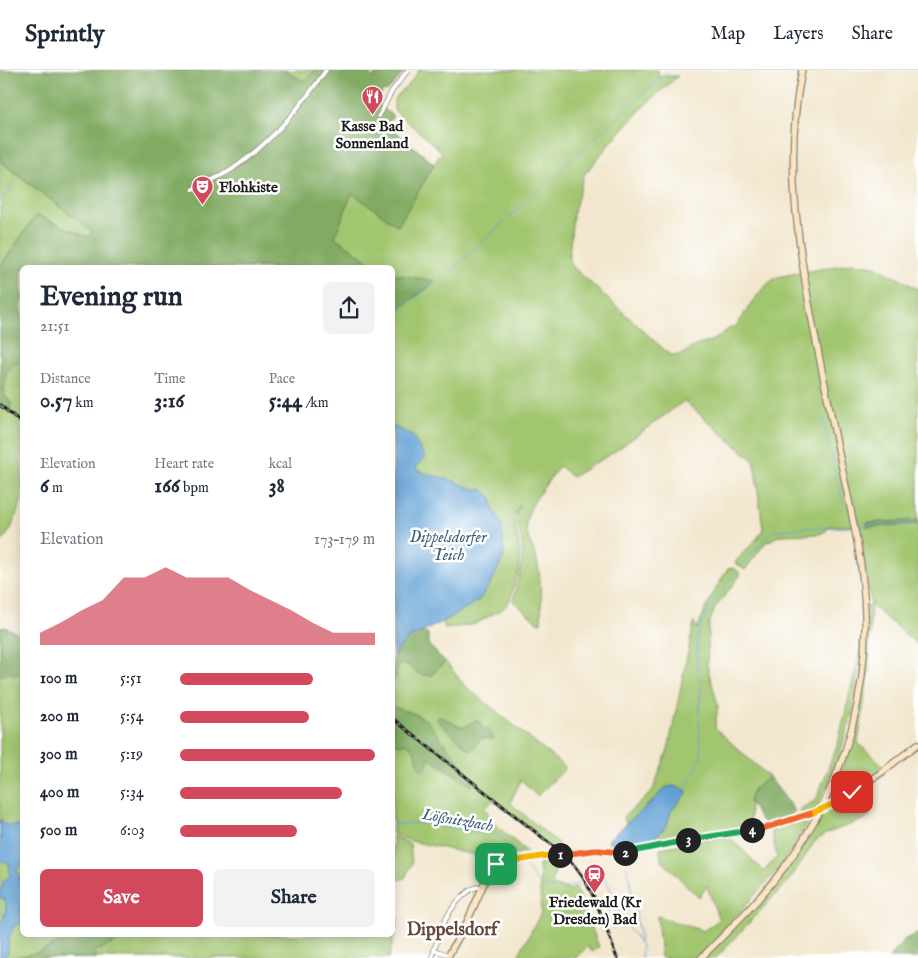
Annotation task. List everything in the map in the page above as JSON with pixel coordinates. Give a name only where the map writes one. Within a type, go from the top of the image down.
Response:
[{"type":"main road","points":[[701,958],[781,872],[822,807],[846,749],[858,702],[865,641],[864,596],[856,532],[803,274],[795,220],[792,151],[802,70]]},
{"type":"main road","points":[[448,957],[467,922],[492,867],[496,864],[596,850],[630,853],[656,846],[765,828],[812,813],[837,802],[882,772],[918,744]]},
{"type":"street","points":[[194,189],[230,170],[268,141],[326,70]]},
{"type":"street","points":[[379,116],[392,91],[408,70]]},
{"type":"street","points":[[432,958],[441,928],[454,904],[474,888],[483,887]]},
{"type":"street","points":[[434,950],[448,957]]},
{"type":"green space","points":[[0,70],[284,70],[303,81],[317,70],[366,70],[373,78],[377,70],[406,70],[387,92],[383,91],[377,103],[393,116],[387,125],[434,165],[398,226],[352,193],[335,237],[374,265],[20,265],[20,360],[6,372],[4,394],[11,403],[10,413],[0,404],[0,267],[36,215],[87,237],[93,232],[0,161]]},
{"type":"green space","points":[[284,70],[317,70],[303,81]]},
{"type":"green space","points":[[419,70],[658,70],[658,76],[678,76],[644,106],[584,175],[573,215],[569,256],[572,266],[670,355],[681,355],[693,347],[716,339],[732,326],[735,328],[759,294],[777,277],[853,263],[875,266],[918,289],[918,645],[871,605],[869,671],[858,743],[884,766],[884,774],[855,795],[862,808],[870,815],[863,820],[825,834],[815,841],[791,878],[716,958],[661,958],[657,916],[703,931],[719,920],[707,886],[699,898],[661,860],[660,848],[728,836],[764,871],[777,857],[771,830],[802,820],[800,809],[816,800],[838,743],[862,642],[853,711],[838,760],[820,802],[784,862],[720,933],[718,944],[803,845],[829,800],[847,756],[863,693],[867,655],[867,605],[871,604],[859,526],[827,526],[826,531],[819,534],[780,535],[765,543],[745,570],[735,563],[763,529],[754,461],[684,401],[614,452],[572,477],[559,466],[540,493],[528,516],[526,528],[539,572],[541,623],[537,622],[513,601],[522,563],[523,548],[516,514],[520,505],[514,516],[520,550],[519,568],[510,600],[504,608],[475,624],[445,629],[443,622],[479,600],[502,525],[493,509],[492,498],[482,490],[470,488],[416,469],[417,465],[395,438],[395,265],[153,265],[387,124],[434,164],[442,152],[394,110],[394,99],[411,82]]},
{"type":"green space","points":[[0,161],[93,232],[87,237],[36,215],[0,267]]},
{"type":"green space","points":[[395,274],[435,281],[395,313]]},
{"type":"green space","points":[[20,360],[20,505],[11,529],[0,544],[0,404],[10,412],[11,403],[4,394],[6,372]]},
{"type":"green space","points":[[918,520],[918,524],[867,527],[867,523]]},
{"type":"green space","points":[[733,568],[739,572],[740,576],[715,608],[709,624],[707,666],[718,705],[715,728],[769,777],[756,788],[751,797],[751,826],[651,842],[667,825],[671,811],[687,793],[686,790],[673,786],[664,788],[657,797],[626,824],[623,817],[652,792],[668,750],[694,622],[697,629],[719,583],[728,569]]},
{"type":"green space","points":[[5,627],[20,634],[20,937],[394,937],[389,958],[0,958],[0,628]]},
{"type":"green space","points":[[5,627],[20,637],[20,675],[8,673],[0,676],[0,628]]},
{"type":"green space","points":[[421,632],[428,634],[429,645],[445,661],[430,676],[419,674],[408,665],[397,664],[395,679],[395,654],[407,639]]},
{"type":"green space","points":[[445,661],[464,685],[566,768],[537,796],[521,780],[510,803],[559,844],[546,846],[542,840],[493,800],[485,808],[493,823],[527,852],[488,858],[411,841],[395,835],[395,723],[433,729],[420,717],[395,708],[397,664],[408,665],[419,674],[434,673]]},
{"type":"green space","points":[[395,708],[426,720],[473,779],[472,786],[429,758],[426,770],[420,769],[414,750],[406,743],[399,745],[395,743]]},
{"type":"green space","points":[[440,716],[458,726],[464,727],[476,720],[480,722],[483,729],[489,730],[494,739],[481,738],[469,750],[440,723],[436,718]]},
{"type":"green space","points":[[769,777],[795,811],[790,816],[766,824],[761,820],[749,801],[753,790]]},
{"type":"green space","points":[[395,837],[410,844],[412,863],[405,878],[395,881]]},
{"type":"green space","points":[[554,860],[561,864],[555,871],[552,885],[570,890],[576,887],[599,947],[593,952],[587,947],[576,958],[517,958],[541,913],[539,862]]},
{"type":"green space","points":[[395,918],[398,919],[395,932]]},
{"type":"green space","points":[[918,933],[918,958],[889,958],[905,939]]},
{"type":"green space","points":[[75,937],[129,937],[95,951],[97,958],[15,958],[38,952]]},
{"type":"water","name":"Dippelsdorfer Teich","points":[[395,427],[412,435],[425,458],[417,465],[416,469],[470,488],[482,489],[492,498],[493,509],[502,525],[504,556],[492,582],[479,600],[443,622],[407,639],[395,654]]},
{"type":"water","points":[[673,786],[686,790],[687,793],[671,811],[667,825],[651,842],[631,850],[613,848],[608,842],[610,838],[657,797],[664,788]]},
{"type":"water","points":[[0,820],[9,826],[20,826],[20,867],[17,870],[20,878],[20,924],[14,926],[9,938],[8,952],[4,958],[0,958],[0,922],[4,920],[4,913],[6,911],[5,899],[0,898],[0,888],[4,886],[2,882],[10,876],[9,864],[0,860]]},
{"type":"waterway","points":[[395,311],[434,285],[467,256],[668,70]]},
{"type":"waterway","points":[[0,204],[16,179]]},
{"type":"waterway","points":[[822,418],[843,501]]},
{"type":"waterway","points":[[856,526],[918,523]]},
{"type":"waterway","points":[[741,565],[773,531],[852,527]]},
{"type":"waterway","points":[[698,671],[697,640],[699,631],[707,613],[736,572]]},
{"type":"waterway","points":[[698,674],[701,688],[699,717]]},
{"type":"waterway","points":[[685,790],[701,758],[699,720]]},
{"type":"waterway","name":"Lößnitzbach","points":[[395,825],[414,823],[494,834],[501,837],[516,852]]},
{"type":"waterway","name":"Lößnitzbach","points":[[524,864],[534,879],[547,888],[565,888],[579,883]]},
{"type":"waterway","points":[[627,866],[639,942]]},
{"type":"waterway","name":"Lößnitzbach","points":[[589,878],[603,875],[613,894],[621,920],[642,947],[641,956],[643,958]]},
{"type":"railway","points":[[0,405],[20,421]]},
{"type":"railway","points":[[395,720],[567,857],[577,868],[591,892],[617,958]]},
{"type":"place","name":"Kasse Bad Sonnenland","points":[[372,116]]},
{"type":"place","name":"Flohkiste","points":[[203,206]]},
{"type":"place","name":"Friedewald (Kr Dresden) Bad","points":[[595,893]]},
{"type":"district","name":"Dippelsdorf","points":[[452,929]]},
{"type":"route","points":[[496,864],[596,850],[630,853],[656,846],[765,828],[812,813],[837,802],[852,792]]}]
